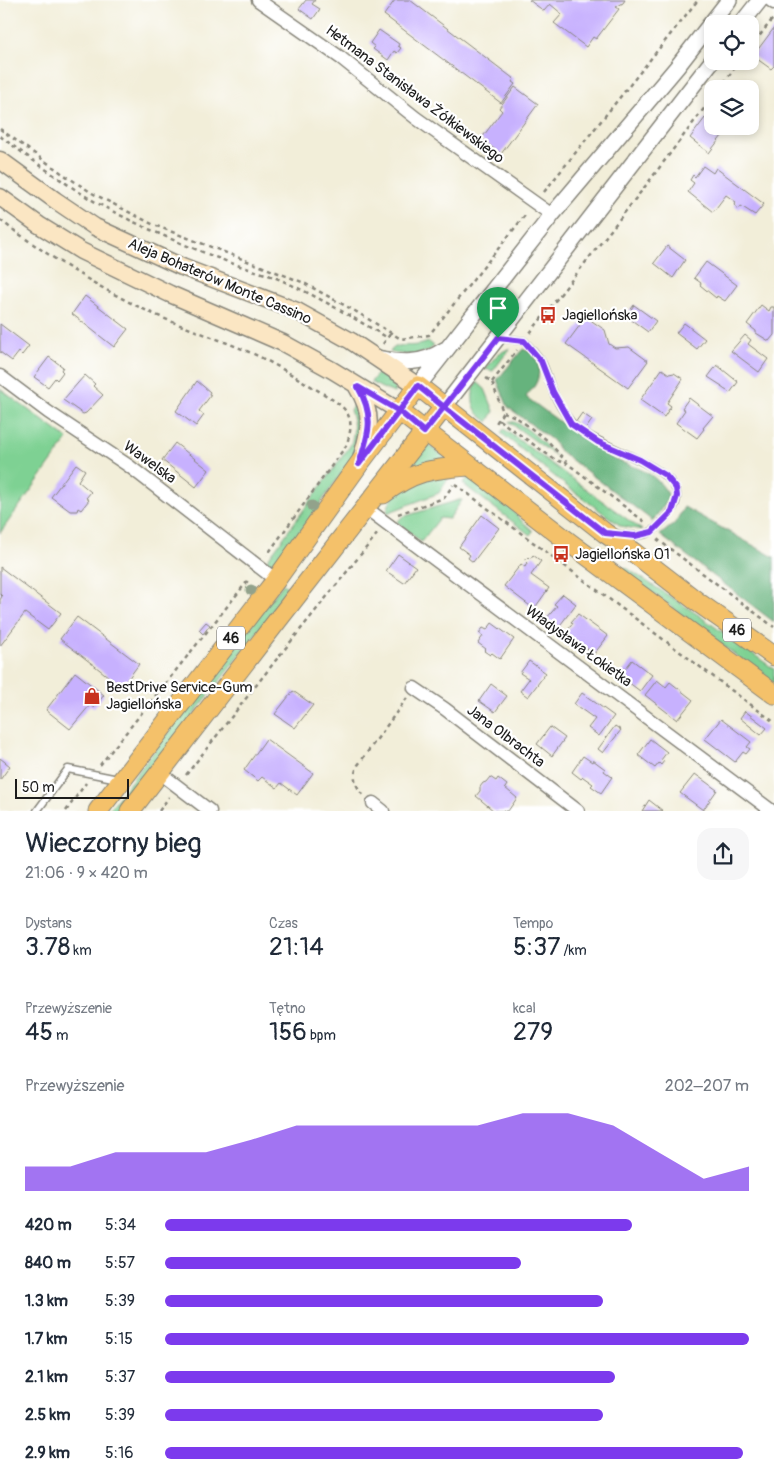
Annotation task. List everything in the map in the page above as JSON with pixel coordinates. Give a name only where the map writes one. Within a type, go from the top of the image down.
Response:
[{"type":"main road","name":"Aleja Bohaterów Monte Cassino","points":[[0,160],[95,227],[182,267],[297,311],[351,341],[379,353],[444,407],[605,533],[774,656]]},
{"type":"main road","name":"Aleja Bohaterów Monte Cassino","points":[[0,196],[39,225],[81,251],[170,294],[283,343],[399,411],[468,466],[774,694]]},
{"type":"main road","name":"46","points":[[98,810],[276,580],[359,464],[418,386]]},
{"type":"main road","points":[[358,387],[364,398],[370,420],[368,436],[359,464]]},
{"type":"main road","points":[[424,432],[444,407]]},
{"type":"main road","name":"46","points":[[130,810],[424,432]]},
{"type":"main road","points":[[366,508],[396,484],[414,474],[442,468],[468,466]]},
{"type":"street","name":"Hetmana Stanisława Żółkiewskiego","points":[[258,0],[341,58],[416,118],[552,215]]},
{"type":"street","points":[[418,386],[552,215],[676,67],[729,0]]},
{"type":"street","points":[[748,15],[760,0]]},
{"type":"street","points":[[770,0],[774,3]]},
{"type":"street","points":[[444,407],[705,70]]},
{"type":"street","points":[[379,353],[394,362],[414,362],[432,358],[449,347]]},
{"type":"street","name":"Wawelska","points":[[0,376],[48,412],[129,466],[276,580]]},
{"type":"street","name":"Władysława Łokietka","points":[[366,508],[772,810]]},
{"type":"street","name":"Jana Olbrachta","points":[[414,688],[445,709],[578,810]]},
{"type":"street","points":[[160,773],[210,810]]},
{"type":"lane","points":[[498,338],[524,341],[541,361],[553,392],[571,424],[598,442],[640,460],[665,475],[676,488],[677,496],[672,512],[652,532],[635,536],[605,533]]},
{"type":"lane","points":[[37,810],[68,769],[122,780]]},
{"type":"path","points":[[0,129],[63,174],[119,208],[154,225],[234,257],[276,271],[307,285],[401,339],[429,335],[698,0]]},
{"type":"path","points":[[759,36],[771,20],[774,19]]},
{"type":"path","points":[[531,331],[704,109]]},
{"type":"path","points":[[0,136],[88,198],[177,241],[304,290],[388,338]]},
{"type":"path","points":[[0,220],[24,238],[105,290],[141,308],[258,356],[294,375],[346,410],[350,421],[350,434],[346,446],[259,566],[66,810]]},
{"type":"path","points":[[379,353],[391,333]]},
{"type":"path","points":[[493,428],[503,412],[492,382],[519,347]]},
{"type":"path","points":[[340,406],[344,400]]},
{"type":"path","points":[[503,412],[516,417],[547,440],[568,464],[648,524]]},
{"type":"path","points":[[499,420],[554,459],[568,464]]},
{"type":"path","points":[[390,517],[444,498],[454,484],[774,722]]},
{"type":"path","points":[[181,782],[381,529]]},
{"type":"path","points":[[656,539],[774,627]]},
{"type":"path","points":[[378,807],[362,794],[355,782],[354,773],[414,688]]},
{"type":"path","points":[[159,810],[173,793]]},
{"type":"green space","points":[[429,342],[434,346],[419,354],[407,355],[390,352],[395,347]]},
{"type":"green space","points":[[510,348],[493,371],[485,369],[498,354]]},
{"type":"green space","points":[[523,349],[535,357],[539,371],[536,383],[526,397],[605,455],[647,473],[668,494],[667,501],[652,522],[561,452],[552,440],[508,407],[497,380]]},
{"type":"green space","points":[[382,368],[392,380],[396,389],[394,393],[371,382]]},
{"type":"green space","points":[[477,382],[485,389],[494,411],[488,422],[474,407],[473,392]]},
{"type":"green space","points":[[0,389],[68,439],[0,533]]},
{"type":"green space","points":[[354,404],[363,422],[357,451],[278,564],[273,565],[267,562],[350,446],[354,428],[350,410]]},
{"type":"green space","points":[[509,422],[528,430],[556,456]]},
{"type":"green space","points":[[504,429],[642,530],[621,526],[569,488],[501,433]]},
{"type":"green space","points":[[426,443],[447,459],[409,468],[410,465]]},
{"type":"green space","points":[[451,474],[439,493],[387,513],[391,501],[404,487]]},
{"type":"green space","points":[[468,477],[505,502],[533,531],[530,535],[463,484]]},
{"type":"green space","points":[[462,500],[449,519],[440,518],[421,542],[397,522],[402,517]]},
{"type":"green space","points":[[684,507],[774,557],[774,622],[660,535],[675,523]]},
{"type":"green space","points":[[625,567],[697,614],[774,669],[774,684],[622,570]]},
{"type":"green space","points":[[283,584],[287,587],[266,621],[120,810],[108,811]]},
{"type":"building","points":[[306,0],[315,0],[312,4],[320,9],[313,19],[299,9]]},
{"type":"building","points":[[395,0],[410,0],[514,79],[512,82],[515,84],[501,103],[384,15]]},
{"type":"building","points":[[529,0],[625,0],[616,7],[619,9],[596,39],[593,37],[586,47],[554,23],[562,14],[550,4],[544,11]]},
{"type":"building","points":[[774,28],[774,66],[771,69],[759,60],[759,48]]},
{"type":"building","points":[[379,30],[399,44],[398,46],[401,48],[397,53],[394,51],[388,60],[373,49],[375,47],[370,43]]},
{"type":"building","points":[[515,87],[538,104],[501,154],[481,139],[502,111],[499,108]]},
{"type":"building","points":[[704,119],[704,135],[723,135],[709,153],[690,138]]},
{"type":"building","points":[[703,166],[713,173],[716,168],[764,204],[755,215],[741,206],[739,209],[734,205],[736,202],[726,195],[713,212],[688,192],[694,183],[690,180],[693,175],[695,177]]},
{"type":"building","points":[[667,246],[685,260],[673,278],[654,263]]},
{"type":"building","points":[[706,262],[737,285],[725,301],[717,296],[716,298],[694,278]]},
{"type":"building","points":[[85,296],[128,329],[114,347],[72,314]]},
{"type":"building","points":[[634,305],[656,321],[648,332],[626,316]]},
{"type":"building","points":[[761,305],[769,311],[771,307],[774,307],[774,335],[769,341],[756,333],[747,324]]},
{"type":"building","points":[[586,317],[605,330],[609,344],[615,348],[629,347],[648,361],[628,388],[566,344]]},
{"type":"building","points":[[684,323],[705,339],[697,349],[676,333]]},
{"type":"building","points":[[0,324],[29,346],[22,355],[19,352],[12,361],[0,352]]},
{"type":"building","points":[[745,335],[751,340],[748,344],[768,359],[759,372],[731,351]]},
{"type":"building","points":[[49,357],[63,367],[61,370],[63,372],[48,387],[34,377]]},
{"type":"building","points":[[717,365],[738,382],[730,393],[708,377]]},
{"type":"building","points":[[662,369],[669,374],[674,373],[683,379],[667,403],[671,406],[664,417],[640,400]]},
{"type":"building","points":[[85,375],[103,395],[83,414],[63,400]]},
{"type":"building","points":[[197,381],[211,395],[199,411],[204,415],[196,426],[176,411]]},
{"type":"building","points":[[689,398],[713,416],[697,438],[676,423],[685,410],[682,408]]},
{"type":"building","points":[[582,413],[592,420],[585,430],[575,423]]},
{"type":"building","points":[[175,443],[209,470],[196,487],[162,460]]},
{"type":"building","points":[[76,464],[85,470],[78,481],[91,492],[86,498],[89,500],[81,510],[78,508],[77,511],[70,511],[51,497]]},
{"type":"building","points":[[482,515],[499,528],[473,562],[468,558],[470,555],[459,547]]},
{"type":"building","points":[[398,554],[416,567],[404,583],[386,571]]},
{"type":"building","points":[[533,555],[541,561],[531,575],[549,588],[534,609],[504,586],[521,564],[525,567],[527,563],[525,561]]},
{"type":"building","points":[[0,567],[61,613],[48,630],[25,613],[0,646],[0,600],[2,596],[0,594]]},
{"type":"building","points":[[563,594],[576,604],[558,628],[546,619],[557,606],[554,604]]},
{"type":"building","points":[[578,614],[608,636],[594,654],[566,633],[573,623],[571,622]]},
{"type":"building","points":[[77,617],[139,664],[122,687],[60,639]]},
{"type":"building","points":[[206,622],[210,625],[203,634],[199,630]]},
{"type":"building","points":[[492,623],[514,639],[500,659],[492,653],[490,655],[484,651],[486,649],[478,643],[483,636],[479,633],[483,628],[487,630]]},
{"type":"building","points":[[632,660],[652,675],[640,691],[620,676]]},
{"type":"building","points":[[529,661],[546,673],[528,697],[520,691],[529,679],[520,673]]},
{"type":"building","points":[[75,672],[104,695],[94,708],[90,705],[70,729],[46,710]]},
{"type":"building","points":[[657,680],[666,687],[670,682],[693,700],[677,720],[645,695]]},
{"type":"building","points":[[491,684],[507,696],[495,712],[479,701]]},
{"type":"building","points":[[293,691],[313,705],[295,728],[275,714]]},
{"type":"building","points":[[582,693],[614,716],[599,736],[588,728],[595,719],[574,704]]},
{"type":"building","points":[[745,711],[767,728],[761,735],[740,718]]},
{"type":"building","points":[[721,719],[751,742],[747,747],[750,749],[746,754],[743,752],[735,762],[705,739]]},
{"type":"building","points":[[615,726],[621,730],[603,753],[598,749]]},
{"type":"building","points":[[550,727],[565,738],[552,756],[537,744]]},
{"type":"building","points":[[266,739],[313,773],[297,795],[281,783],[277,788],[262,777],[258,781],[244,770]]},
{"type":"building","points":[[650,739],[667,752],[661,760],[664,761],[661,765],[659,763],[655,768],[638,755]]},
{"type":"building","points":[[583,756],[592,762],[593,760],[612,777],[601,793],[591,786],[593,784],[583,777],[581,779],[572,772]]},
{"type":"building","points":[[0,758],[10,766],[0,780]]},
{"type":"building","points":[[695,774],[717,790],[703,810],[680,793]]},
{"type":"building","points":[[490,777],[496,781],[498,778],[507,785],[505,788],[517,798],[508,811],[494,811],[476,796],[480,791],[480,787]]},
{"type":"building","points":[[649,800],[663,811],[642,811]]},
{"type":"place","name":"Jagiellońska","points":[[548,315]]},
{"type":"place","name":"Jagiellońska 01","points":[[561,554]]},
{"type":"place","name":"BestDrive Service-Gum Jagiellońska","points":[[92,696]]},
{"type":"route","points":[[498,338],[444,407],[418,386],[399,411],[359,464],[368,436],[370,420],[364,398],[358,387],[399,411],[424,432],[444,407],[605,533],[635,536],[652,532],[672,512],[677,496],[676,488],[665,475],[640,460],[598,442],[571,424],[553,392],[541,361],[524,341],[498,338]]}]
